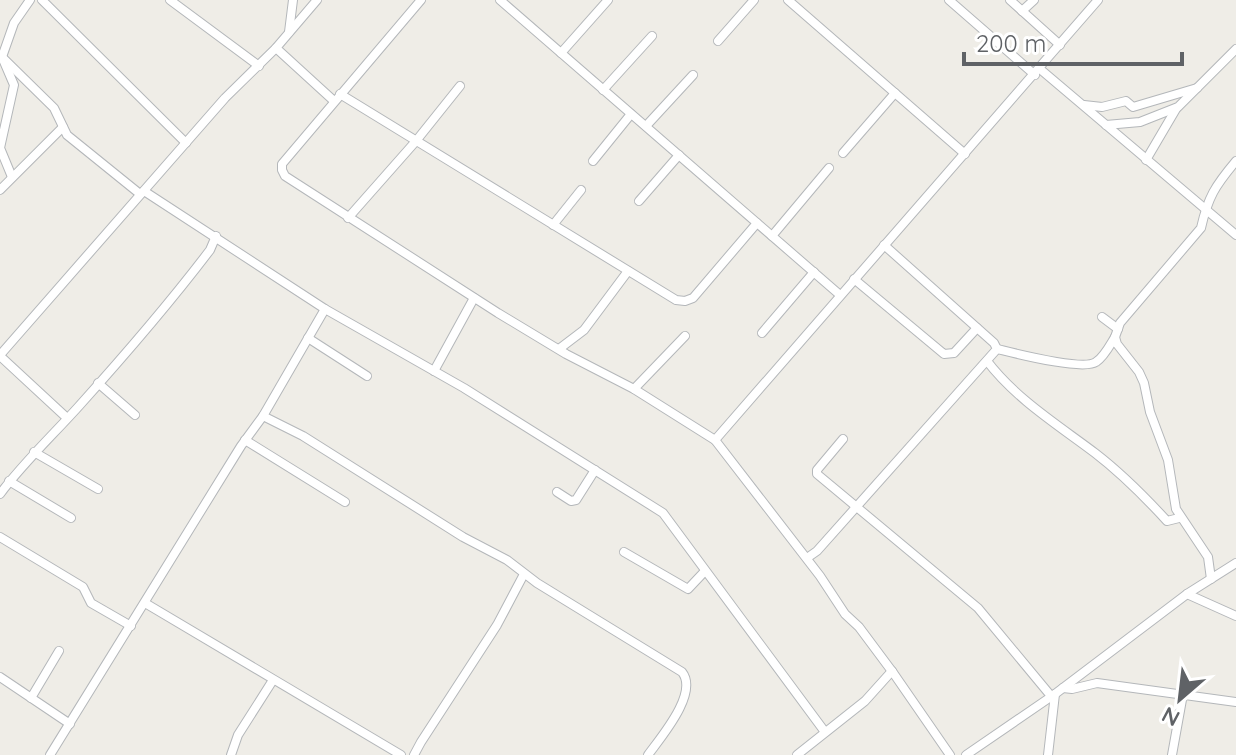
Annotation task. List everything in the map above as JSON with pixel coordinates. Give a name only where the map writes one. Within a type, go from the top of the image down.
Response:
[{"type":"street","points":[[12,177],[0,148],[14,85],[1,56],[14,23],[30,0]]},
{"type":"street","points":[[42,0],[186,143]]},
{"type":"street","points":[[170,0],[259,66]]},
{"type":"street","points":[[289,33],[293,0]]},
{"type":"street","points":[[67,418],[0,355],[225,98],[276,48],[317,0]]},
{"type":"street","points":[[421,0],[282,164],[285,176],[474,298],[634,389],[715,440],[807,558],[845,614],[859,627],[892,671],[950,755]]},
{"type":"street","points":[[500,0],[840,295]]},
{"type":"street","points":[[561,53],[608,0]]},
{"type":"street","points":[[718,41],[754,0]]},
{"type":"street","points":[[788,0],[965,154]]},
{"type":"street","points":[[949,0],[1082,105],[1236,235]]},
{"type":"street","points":[[1010,0],[1060,45]]},
{"type":"street","points":[[1022,11],[1034,0]]},
{"type":"street","points":[[715,440],[1098,0]]},
{"type":"street","points":[[603,90],[652,36]]},
{"type":"street","points":[[276,48],[337,97],[416,141],[676,300],[693,298],[757,223]]},
{"type":"street","points":[[1106,125],[1140,122],[1183,104],[1236,49]]},
{"type":"street","points":[[1,56],[54,108],[67,135],[142,192],[216,236],[325,309],[434,371],[663,513],[825,732]]},
{"type":"street","points":[[646,126],[693,75]]},
{"type":"street","points":[[348,218],[460,86]]},
{"type":"street","points":[[1082,105],[1102,107],[1126,101],[1133,107],[1198,87]]},
{"type":"street","points":[[843,153],[895,93]]},
{"type":"street","points":[[1146,160],[1176,108]]},
{"type":"street","points":[[593,161],[631,114]]},
{"type":"street","points":[[0,190],[63,127]]},
{"type":"street","points":[[639,201],[679,155]]},
{"type":"street","points":[[997,349],[1052,362],[1090,365],[1098,361],[1116,333],[1198,233],[1204,208],[1217,184],[1236,161]]},
{"type":"street","points":[[772,236],[829,168]]},
{"type":"street","points":[[553,225],[581,190]]},
{"type":"street","points":[[0,494],[205,258],[216,236]]},
{"type":"street","points":[[884,245],[997,349]]},
{"type":"street","points":[[559,349],[584,330],[628,271]]},
{"type":"street","points":[[762,333],[814,272]]},
{"type":"street","points":[[854,279],[944,354],[954,353],[977,328]]},
{"type":"street","points":[[434,371],[474,298]]},
{"type":"street","points":[[63,755],[52,752],[245,440],[263,416],[325,309]]},
{"type":"street","points":[[1102,317],[1116,333],[1117,344],[1144,383],[1150,412],[1168,460],[1179,518],[1208,557],[1211,579]]},
{"type":"street","points":[[634,389],[685,336]]},
{"type":"street","points":[[308,338],[367,376]]},
{"type":"street","points":[[807,558],[817,551],[997,349]]},
{"type":"street","points":[[987,361],[1000,377],[1052,424],[1097,454],[1167,521],[1179,518]]},
{"type":"street","points":[[98,383],[135,415]]},
{"type":"street","points":[[263,416],[303,436],[463,537],[507,560],[524,574],[686,676],[688,689],[684,698],[668,728],[648,755]]},
{"type":"street","points":[[843,439],[817,474],[978,608],[1056,693],[1048,755]]},
{"type":"street","points":[[245,440],[345,502]]},
{"type":"street","points":[[34,452],[98,489]]},
{"type":"street","points":[[557,492],[571,501],[576,500],[595,470]]},
{"type":"street","points":[[9,481],[71,518]]},
{"type":"street","points":[[0,537],[83,587],[91,603],[131,626]]},
{"type":"street","points":[[624,552],[688,589],[705,571]]},
{"type":"street","points":[[966,755],[1056,693],[1187,594],[1236,563]]},
{"type":"street","points":[[414,755],[497,625],[524,574]]},
{"type":"street","points":[[1187,594],[1236,616]]},
{"type":"street","points":[[145,603],[401,755]]},
{"type":"street","points":[[31,698],[59,651]]},
{"type":"street","points":[[797,755],[865,701],[892,671]]},
{"type":"street","points":[[0,677],[70,724]]},
{"type":"street","points":[[231,755],[238,735],[273,680]]},
{"type":"street","points":[[1056,693],[1097,683],[1236,702]]},
{"type":"street","points":[[1172,755],[1183,694]]}]
